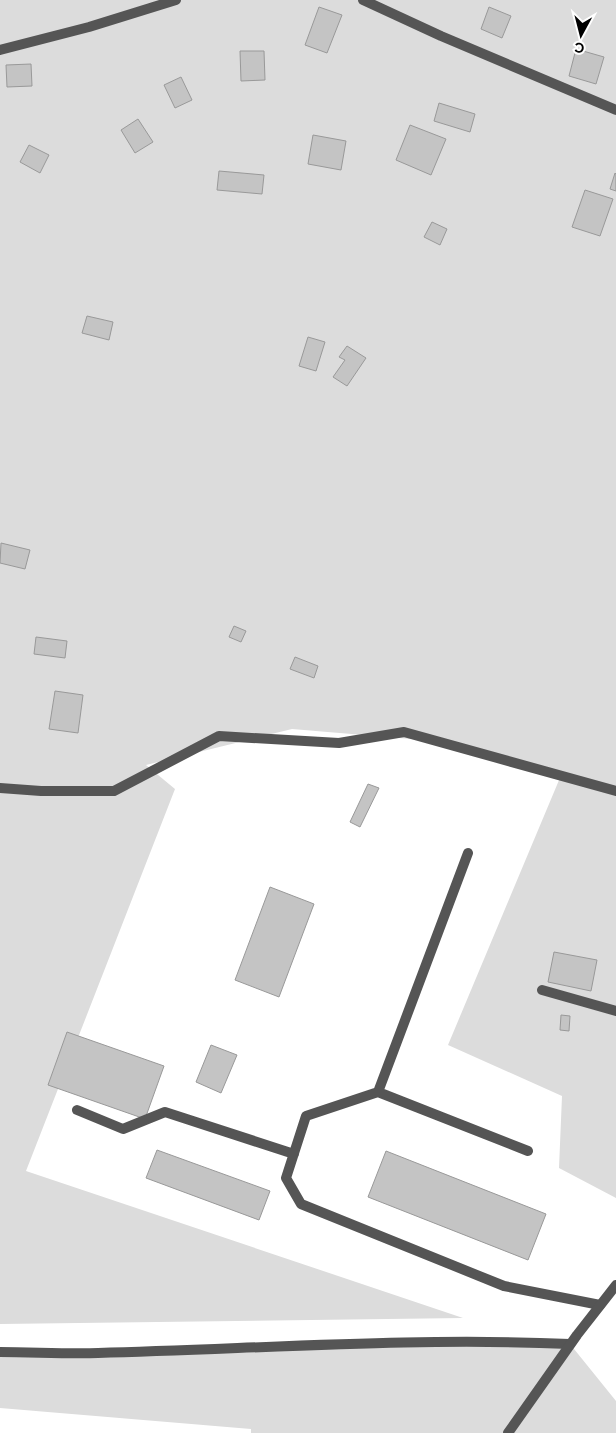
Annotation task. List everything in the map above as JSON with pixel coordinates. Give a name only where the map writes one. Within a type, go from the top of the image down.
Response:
[{"type":"street","points":[[0,50],[89,27],[176,0]]},
{"type":"street","points":[[363,0],[441,36],[616,110]]},
{"type":"street","points":[[0,788],[41,791],[114,791],[219,736],[339,743],[404,732],[616,791]]},
{"type":"street","points":[[378,1092],[468,853]]},
{"type":"street","points":[[542,990],[616,1011]]},
{"type":"street","points":[[528,1151],[378,1092],[306,1116],[286,1178],[300,1204],[504,1286],[600,1305]]},
{"type":"street","points":[[77,1110],[123,1128],[165,1112],[294,1154]]},
{"type":"street","points":[[508,1433],[570,1344],[616,1285]]},
{"type":"street","points":[[0,1352],[97,1353],[437,1342],[570,1344]]},
{"type":"shaded area","points":[[0,0],[616,0],[616,1198],[559,1168],[562,1096],[448,1045],[562,773],[435,741],[292,729],[146,765],[175,789],[26,1171],[463,1318],[0,1324]]},
{"type":"shaded area","points":[[570,1344],[616,1401],[616,1433],[251,1433],[251,1429],[0,1408],[0,1352]]},
{"type":"building","points":[[319,7],[342,15],[327,53],[305,45]]},
{"type":"building","points":[[489,7],[511,16],[502,38],[481,29]]},
{"type":"building","points":[[576,49],[604,57],[596,84],[569,76]]},
{"type":"building","points":[[240,51],[264,51],[265,80],[241,81]]},
{"type":"building","points":[[31,64],[32,86],[7,87],[6,65]]},
{"type":"building","points":[[181,77],[192,100],[175,108],[164,85]]},
{"type":"building","points":[[439,103],[475,114],[470,132],[434,121]]},
{"type":"building","points":[[138,119],[153,142],[135,153],[121,130]]},
{"type":"building","points":[[410,125],[446,139],[431,175],[396,160]]},
{"type":"building","points":[[313,135],[346,141],[341,170],[308,164]]},
{"type":"building","points":[[29,145],[49,155],[40,173],[20,162]]},
{"type":"building","points":[[219,171],[264,175],[262,194],[217,190]]},
{"type":"building","points":[[616,174],[616,191],[610,189]]},
{"type":"building","points":[[585,190],[613,199],[600,236],[572,227]]},
{"type":"building","points":[[432,222],[447,229],[440,245],[424,237]]},
{"type":"building","points":[[87,316],[113,322],[109,340],[82,333]]},
{"type":"building","points":[[308,337],[325,342],[316,371],[299,366]]},
{"type":"building","points":[[347,346],[366,358],[347,386],[333,377],[345,360],[339,357]]},
{"type":"building","points":[[1,543],[30,550],[25,569],[0,563]]},
{"type":"building","points":[[234,626],[246,631],[241,642],[229,637]]},
{"type":"building","points":[[36,637],[67,641],[65,658],[34,654]]},
{"type":"building","points":[[295,657],[318,666],[314,678],[290,669]]},
{"type":"building","points":[[55,691],[83,695],[78,733],[49,729]]},
{"type":"building","points":[[368,784],[379,788],[360,827],[350,822]]},
{"type":"building","points":[[270,887],[314,904],[279,997],[235,980]]},
{"type":"building","points":[[554,952],[597,960],[591,991],[548,982]]},
{"type":"building","points":[[561,1015],[570,1016],[569,1031],[560,1030]]},
{"type":"building","points":[[67,1032],[164,1066],[145,1119],[48,1085]]},
{"type":"building","points":[[211,1045],[237,1055],[221,1093],[196,1082]]},
{"type":"building","points":[[157,1150],[270,1191],[259,1220],[146,1178]]},
{"type":"building","points":[[386,1151],[546,1214],[528,1260],[368,1197]]}]
